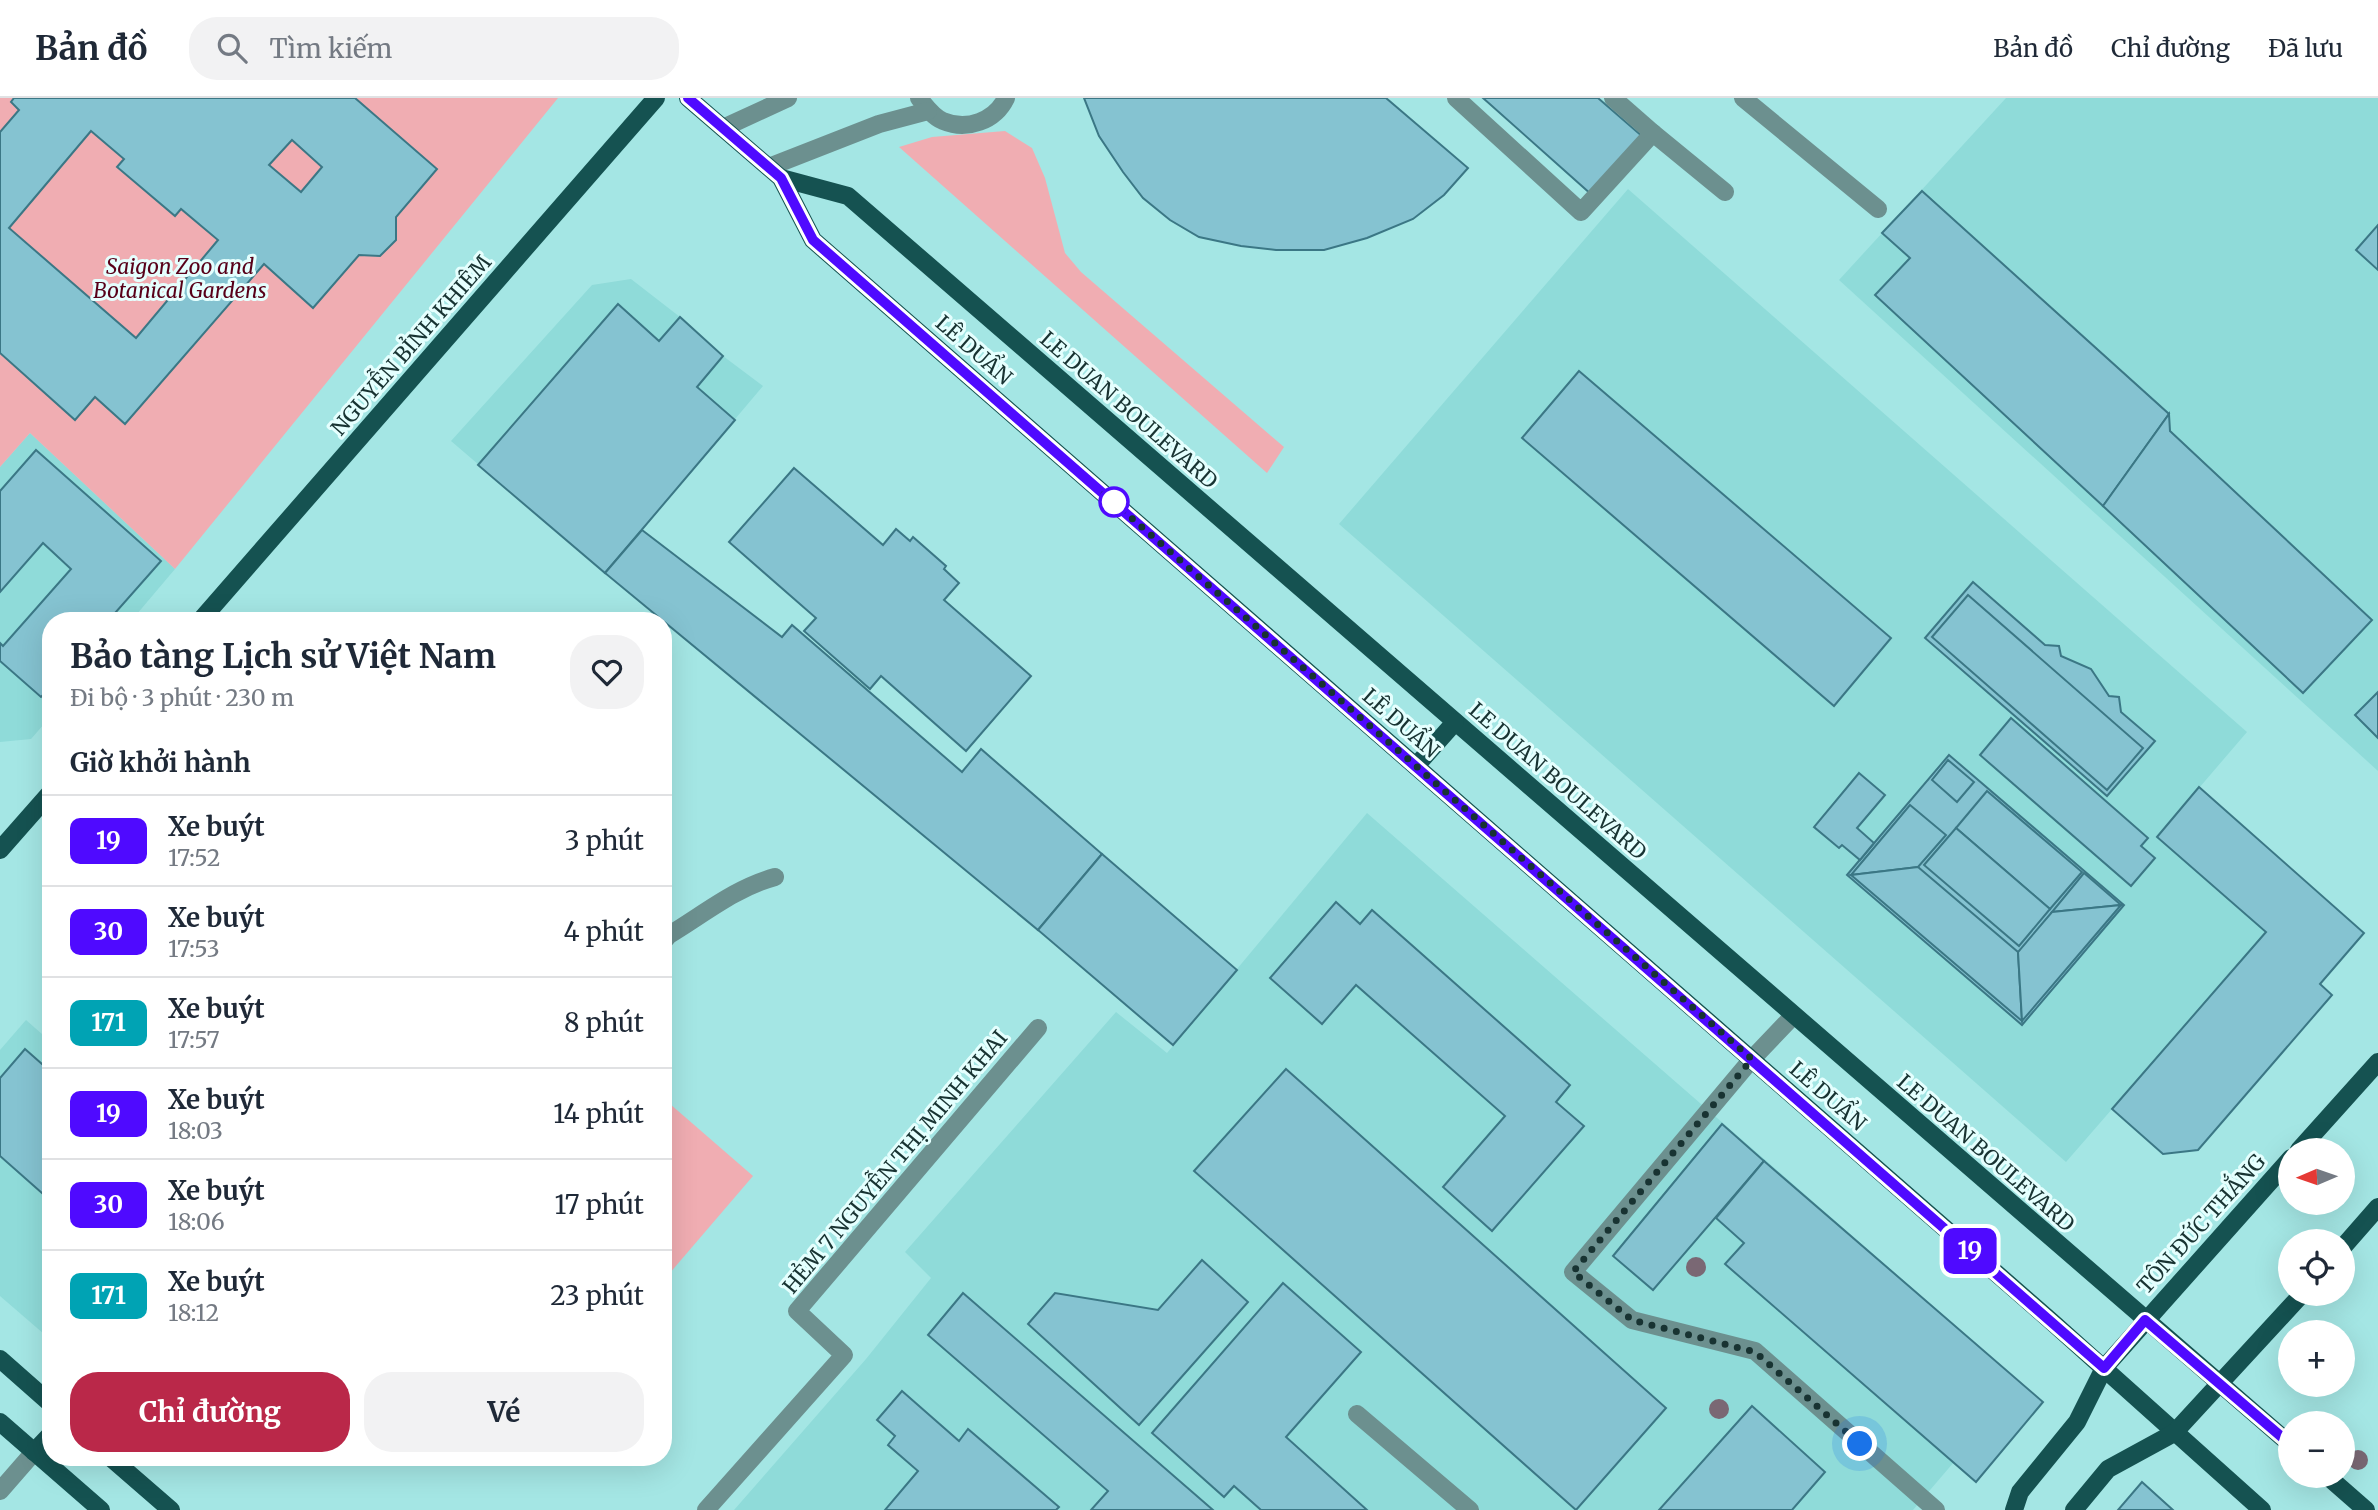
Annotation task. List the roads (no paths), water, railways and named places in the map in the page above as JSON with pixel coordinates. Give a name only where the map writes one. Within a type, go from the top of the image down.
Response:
[{"type":"main road","name":"NGUYỄN BỈNH KHIÊM","points":[[208,612],[656,98]]},
{"type":"main road","name":"LÊ DUẨN","points":[[688,98],[775,173],[813,240],[2104,1368]]},
{"type":"main road","name":"LE DUAN BOULEVARD","points":[[775,173],[848,196],[2278,1434]]},
{"type":"main road","points":[[1416,766],[1455,722]]},
{"type":"main road","points":[[0,850],[42,802]]},
{"type":"main road","points":[[2310,1138],[2378,1062]]},
{"type":"main road","name":"TÔN ĐỨC THẮNG","points":[[2014,1510],[2020,1492],[2077,1422],[2104,1368],[2278,1172]]},
{"type":"main road","points":[[2355,1233],[2378,1207]]},
{"type":"main road","points":[[2074,1510],[2108,1469],[2174,1433],[2291,1306]]},
{"type":"main road","points":[[0,1359],[42,1396]]},
{"type":"main road","points":[[2104,1368],[2262,1510]]},
{"type":"main road","points":[[0,1422],[42,1459]]},
{"type":"main road","points":[[34,1452],[42,1444]]},
{"type":"main road","points":[[50,1466],[101,1510]]},
{"type":"main road","points":[[120,1466],[171,1510]]},
{"type":"main road","points":[[2341,1488],[2366,1510]]},
{"type":"lane","points":[[723,128],[788,98]]},
{"type":"lane","points":[[775,173],[924,104],[942,121],[959,125],[975,124],[990,117],[1003,106],[1006,98]]},
{"type":"lane","points":[[1456,98],[1581,212],[1653,133]]},
{"type":"lane","points":[[1613,98],[1726,192]]},
{"type":"lane","points":[[1743,98],[1878,209]]},
{"type":"lane","points":[[672,933],[727,897],[751,884],[775,877]]},
{"type":"lane","points":[[1793,1016],[1752,1059],[1573,1272],[1632,1320],[1755,1352],[1936,1510]]},
{"type":"lane","name":"HẺM 7 NGUYỄN THỊ MINH KHAI","points":[[706,1510],[844,1354],[797,1311],[1038,1028]]},
{"type":"lane","points":[[1357,1414],[1470,1510]]},
{"type":"lane","points":[[0,1491],[34,1452]]},
{"type":"park label","name":"Saigon Zoo and Botanical Gardens","points":[[180,278]]}]
